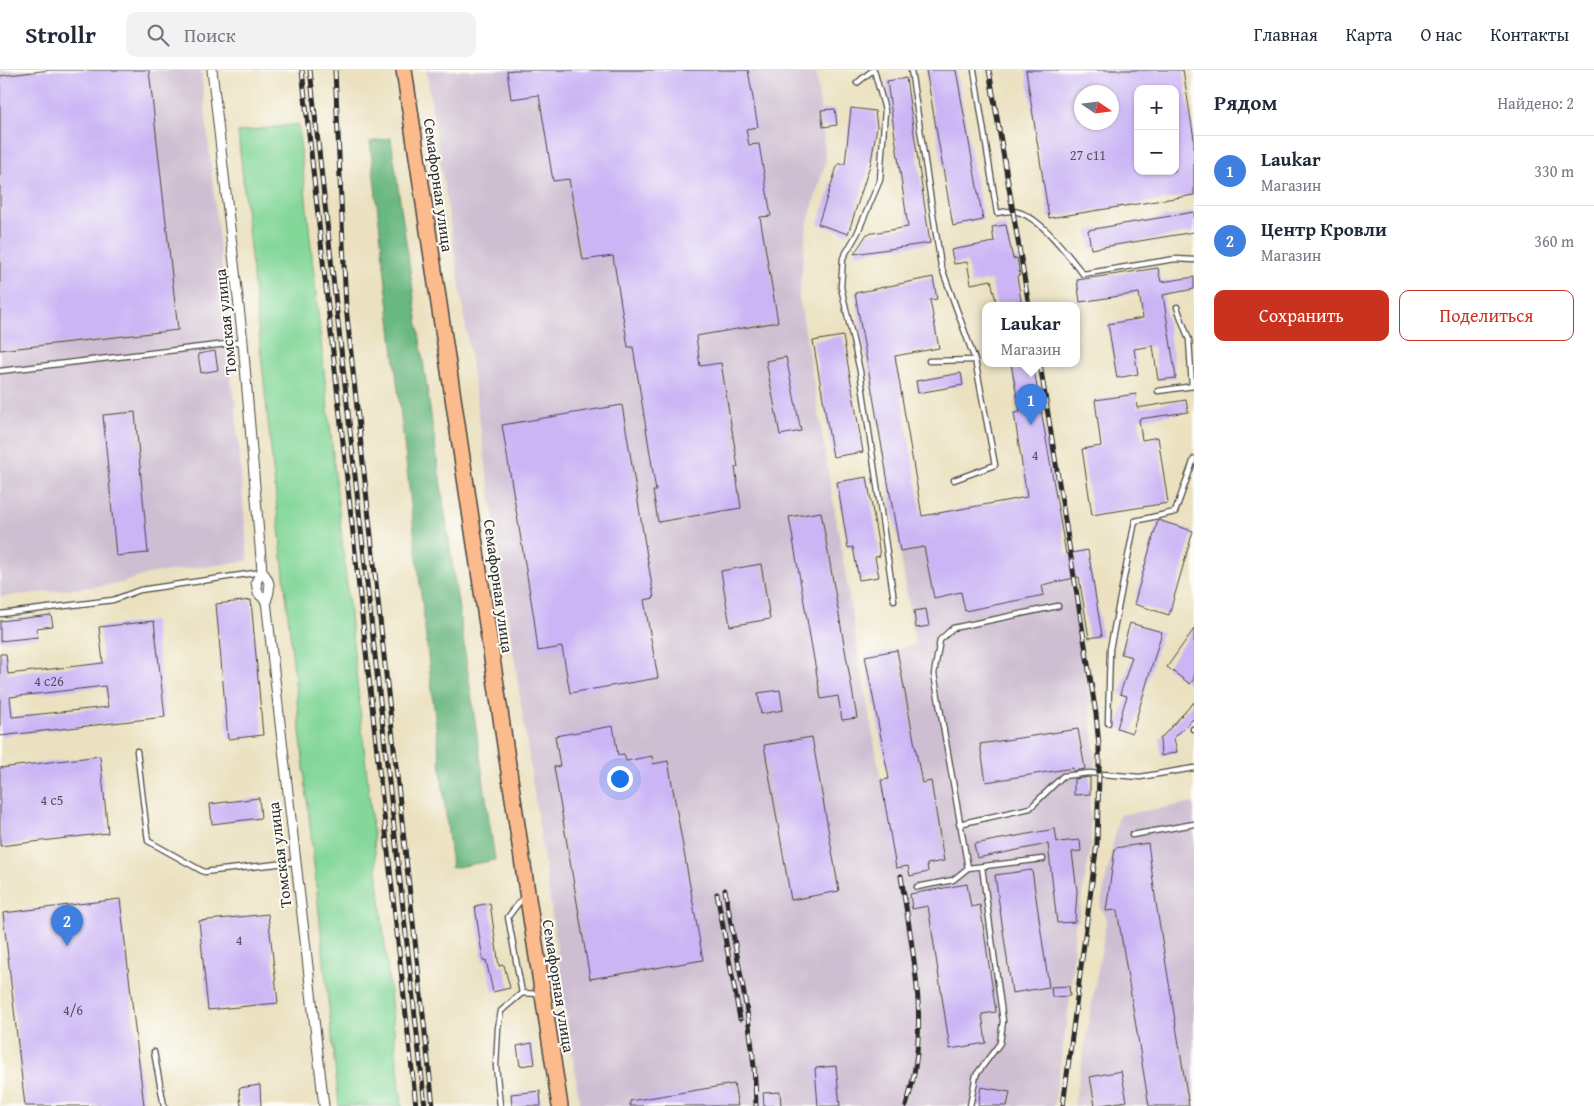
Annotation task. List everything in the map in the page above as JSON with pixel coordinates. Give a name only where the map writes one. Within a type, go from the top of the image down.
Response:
[{"type":"highway","name":"Семафорная улица","points":[[404,70],[560,1106]]},
{"type":"street","name":"Томская улица","points":[[212,70],[244,342],[262,572],[256,582],[258,593],[266,601],[324,1106]]},
{"type":"lane","points":[[857,83],[873,70],[885,110],[880,180],[844,258],[841,286],[860,371],[894,600]]},
{"type":"lane","points":[[911,70],[941,266],[975,360],[995,465],[954,480]]},
{"type":"lane","points":[[974,70],[997,213],[1012,211],[1024,214],[1049,232],[1083,274],[1175,259],[1194,260]]},
{"type":"lane","points":[[1158,391],[1193,386],[1189,340],[1177,307]]},
{"type":"lane","points":[[0,371],[244,342]]},
{"type":"lane","points":[[929,361],[975,360]]},
{"type":"lane","points":[[1108,723],[1110,650],[1135,521],[1175,512],[1194,459]]},
{"type":"lane","points":[[0,614],[113,600],[140,590],[262,572]]},
{"type":"lane","points":[[968,868],[934,674],[940,640],[953,628],[1058,606]]},
{"type":"lane","points":[[136,751],[148,842],[204,872],[295,862]]},
{"type":"lane","points":[[959,824],[1030,808],[1063,776],[1089,773],[1140,777],[1194,768]]},
{"type":"lane","points":[[1132,835],[1194,824]]},
{"type":"lane","points":[[917,887],[952,880],[968,868],[1042,859]]},
{"type":"lane","points":[[970,1106],[976,1075],[1000,1043],[1003,1021],[982,867]]},
{"type":"lane","points":[[522,994],[508,917],[527,892]]},
{"type":"lane","points":[[500,1106],[496,1066],[501,1011],[522,994],[543,994]]},
{"type":"lane","points":[[154,1052],[164,1106]]},
{"type":"shaded area","points":[[0,70],[201,70],[228,328],[227,358],[235,400],[248,561],[148,574],[118,584],[0,597]]},
{"type":"shaded area","points":[[426,70],[816,70],[826,161],[807,225],[799,295],[881,780],[889,774],[865,656],[897,650],[915,644],[900,551],[1061,520],[1090,705],[1096,767],[1089,769],[1091,844],[1078,921],[1075,922],[1071,992],[1054,1106],[580,1106],[459,281]]},
{"type":"shaded area","points":[[1194,803],[1194,1106],[1074,1106],[1107,918],[1100,908],[1119,815]]},
{"type":"green space","points":[[298,124],[402,1106],[339,1106],[238,132]]},
{"type":"green space","points":[[391,138],[495,860],[452,868],[370,142]]},
{"type":"building","points":[[50,70],[149,70],[178,330],[0,350],[0,76]]},
{"type":"building","points":[[748,70],[758,127],[746,129],[749,145],[759,144],[771,216],[760,217],[778,322],[696,336],[700,366],[721,363],[738,467],[735,467],[741,508],[658,522],[653,491],[656,491],[633,347],[628,347],[613,256],[583,260],[569,179],[553,181],[539,95],[511,99],[507,71]]},
{"type":"building","points":[[926,70],[956,70],[983,220],[953,226]]},
{"type":"building","points":[[1026,70],[1183,70],[1194,139],[1194,195],[1049,218]]},
{"type":"building","points":[[906,78],[930,243],[854,254],[867,234],[908,227],[887,81]]},
{"type":"building","points":[[851,108],[875,111],[877,126],[871,162],[848,234],[818,224],[838,164],[845,164]]},
{"type":"building","points":[[835,109],[837,125],[823,127],[821,110]]},
{"type":"building","points":[[1194,212],[1194,232],[1091,249],[1088,230]]},
{"type":"building","points":[[1006,225],[1013,259],[1017,258],[1020,275],[1017,276],[1021,302],[996,302],[991,280],[971,284],[967,262],[954,264],[951,250],[994,242],[992,227]]},
{"type":"building","points":[[1158,268],[1161,282],[1194,277],[1194,289],[1163,295],[1176,378],[1158,380],[1153,346],[1134,349],[1138,374],[1117,378],[1108,324],[1143,318],[1139,293],[1080,302],[1077,280]]},
{"type":"building","points":[[933,277],[937,299],[930,300],[939,348],[895,356],[922,516],[1027,497],[1014,413],[1020,412],[1012,367],[1034,367],[1066,554],[1088,550],[1102,636],[1089,638],[1079,577],[1042,585],[1044,595],[965,611],[961,592],[934,598],[924,547],[900,551],[855,293]]},
{"type":"building","points":[[843,336],[863,452],[833,457],[813,341]]},
{"type":"building","points":[[215,351],[218,370],[201,373],[198,354]]},
{"type":"building","points":[[786,357],[801,431],[780,435],[766,361]]},
{"type":"building","points":[[961,373],[963,385],[918,393],[916,381]]},
{"type":"building","points":[[1136,394],[1137,408],[1186,400],[1188,412],[1139,419],[1142,440],[1158,437],[1168,503],[1092,515],[1082,449],[1101,446],[1095,400]]},
{"type":"building","points":[[622,405],[654,598],[644,600],[658,678],[570,693],[562,647],[538,651],[502,425]]},
{"type":"building","points":[[135,412],[148,553],[116,556],[103,415]]},
{"type":"building","points":[[867,477],[880,556],[875,557],[879,577],[859,580],[853,547],[848,548],[837,482]]},
{"type":"building","points":[[821,512],[857,718],[842,720],[838,696],[821,699],[789,517]]},
{"type":"building","points":[[1158,520],[1193,531],[1169,615],[1134,604]]},
{"type":"building","points":[[761,564],[770,619],[730,626],[721,571]]},
{"type":"building","points":[[251,600],[263,735],[228,739],[216,604]]},
{"type":"building","points":[[926,609],[929,626],[916,628],[914,611]]},
{"type":"building","points":[[51,615],[53,626],[36,628],[38,637],[0,641],[0,621]]},
{"type":"building","points":[[154,621],[165,717],[0,736],[0,654],[6,654],[8,674],[103,663],[99,627]],"holes":[[[105,686],[108,707],[12,717],[10,697]]]},
{"type":"building","points":[[1130,623],[1162,632],[1132,733],[1117,728],[1127,696],[1120,694],[1132,657],[1121,654]]},
{"type":"building","points":[[1194,629],[1194,679],[1190,684],[1167,667]]},
{"type":"building","points":[[897,650],[922,783],[931,781],[944,861],[927,864],[928,872],[910,876],[908,866],[896,868],[881,780],[889,779],[865,656]]},
{"type":"building","points":[[780,690],[783,710],[761,714],[758,693]]},
{"type":"building","points":[[1194,702],[1194,718],[1174,738],[1177,752],[1161,756],[1160,739]]},
{"type":"building","points":[[613,726],[618,755],[624,754],[626,761],[652,756],[653,764],[668,761],[703,960],[590,979],[554,767],[560,766],[555,736]]},
{"type":"building","points":[[1078,729],[1085,769],[1073,771],[1073,768],[986,782],[980,744]]},
{"type":"building","points":[[812,737],[839,891],[791,900],[764,745]]},
{"type":"building","points":[[100,756],[108,833],[0,846],[0,768]]},
{"type":"building","points":[[1090,777],[1090,794],[1074,795],[1074,779]]},
{"type":"building","points":[[259,798],[261,818],[212,824],[210,804]]},
{"type":"building","points":[[1055,829],[1057,842],[1080,840],[1081,851],[1072,852],[1077,891],[1075,922],[1057,923],[1048,844],[977,858],[974,844]]},
{"type":"building","points":[[1148,843],[1189,1106],[1149,1106],[1117,910],[1106,911],[1115,848]]},
{"type":"building","points":[[1032,870],[1049,987],[1012,993],[995,875]]},
{"type":"building","points":[[967,884],[971,907],[980,905],[996,1012],[982,1014],[986,1043],[950,1049],[928,906],[912,909],[910,894]]},
{"type":"building","points":[[120,899],[144,1106],[25,1106],[3,913]]},
{"type":"building","points":[[490,903],[499,966],[504,965],[510,988],[493,992],[486,960],[483,961],[475,906]]},
{"type":"building","points":[[268,914],[278,1003],[208,1010],[199,921]]},
{"type":"building","points":[[1069,986],[1070,996],[1052,997],[1051,987]]},
{"type":"building","points":[[532,1043],[535,1064],[520,1066],[517,1046]]},
{"type":"building","points":[[836,1066],[840,1106],[818,1106],[815,1068]]},
{"type":"building","points":[[1121,1071],[1127,1101],[1095,1106],[1090,1077]]},
{"type":"building","points":[[734,1084],[738,1106],[630,1106],[630,1101]]},
{"type":"building","points":[[260,1085],[261,1106],[241,1106],[239,1088]]},
{"type":"building","points":[[981,1087],[1010,1092],[1007,1106],[978,1106]]},
{"type":"building","points":[[540,1091],[541,1106],[512,1106],[511,1094]]},
{"type":"building","points":[[780,1092],[781,1106],[764,1106],[763,1093]]},
{"type":"railway","points":[[302,70],[416,1106]]},
{"type":"railway","points":[[310,70],[425,1106]]},
{"type":"railway","points":[[335,70],[346,307],[433,1106]]},
{"type":"railway","points":[[989,70],[1028,302]]},
{"type":"railway","points":[[1040,367],[1096,714],[1099,746],[1097,843],[1063,1106]]},
{"type":"railway","points":[[901,876],[914,962],[919,1020],[913,1077],[906,1106]]},
{"type":"railway","points":[[725,890],[749,1024],[756,1106]]},
{"type":"railway","points":[[717,894],[740,1019]]},
{"type":"place","name":"Laukar","points":[[1031,425]]},
{"type":"place","name":"Центр Кровли","points":[[67,946]]}]
